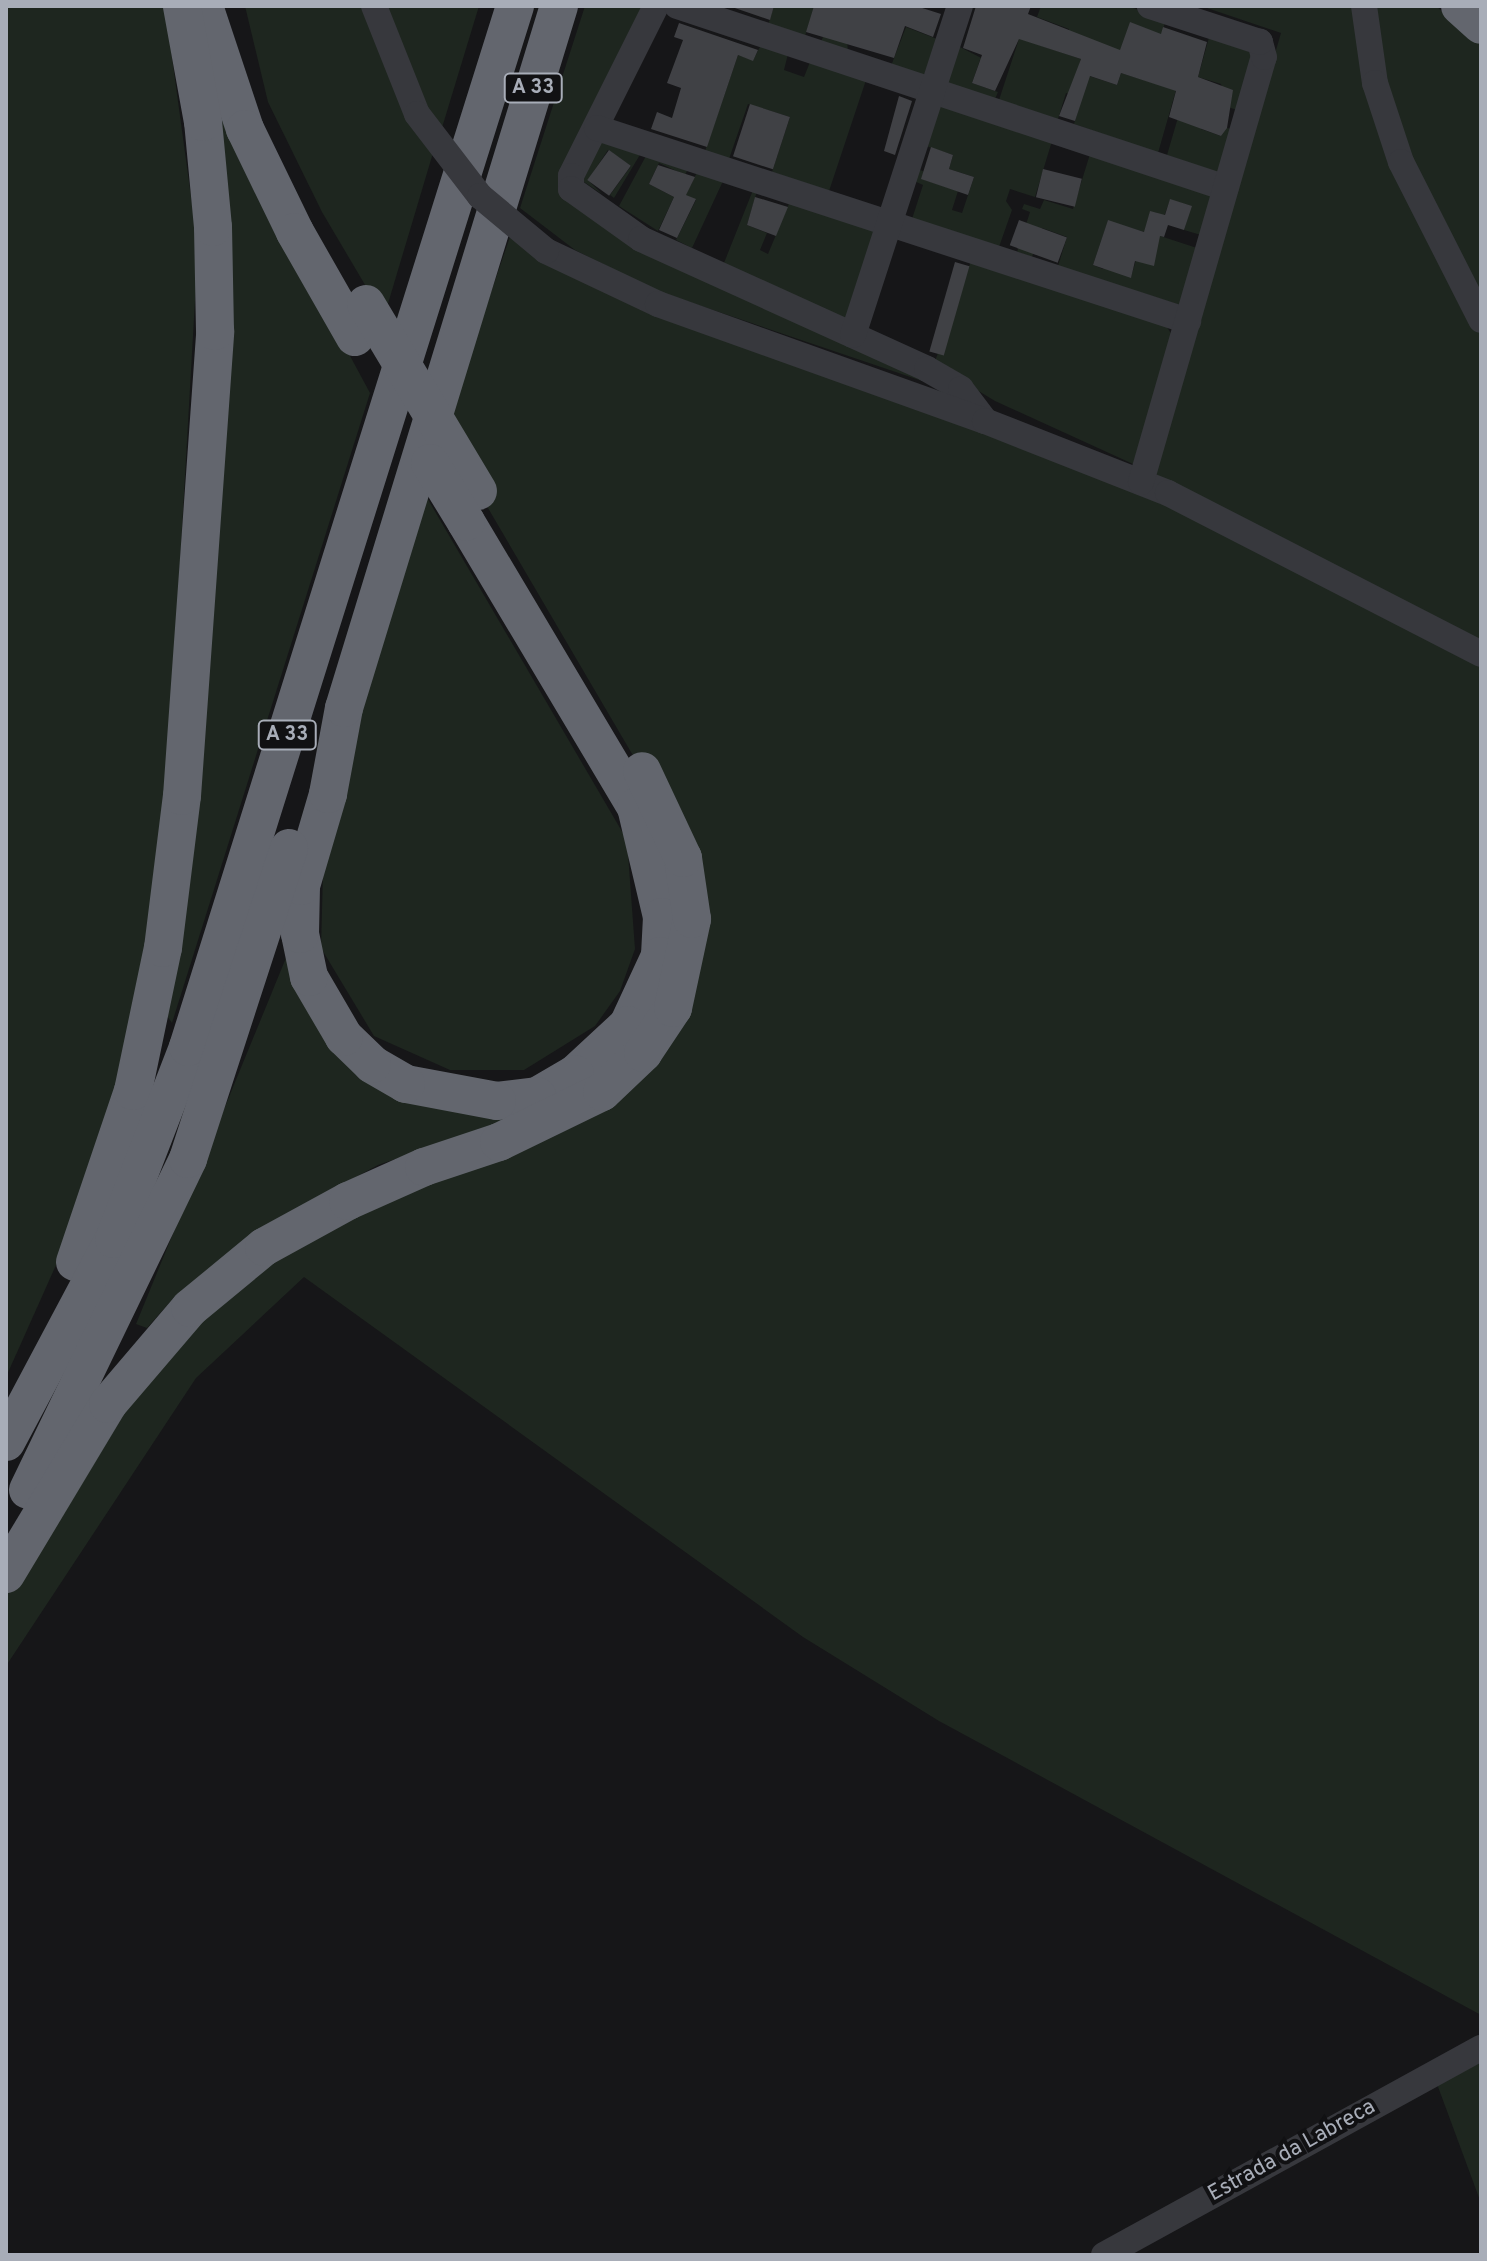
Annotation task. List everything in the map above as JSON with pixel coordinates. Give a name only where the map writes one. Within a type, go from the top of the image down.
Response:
[{"type":"highway","points":[[6,1428],[93,1218],[133,1091],[163,948],[182,796],[215,331],[213,227],[203,122],[182,6]]},
{"type":"highway","points":[[6,1574],[108,1404],[190,1308],[264,1247],[348,1201],[424,1167],[499,1142],[602,1092],[643,1053],[673,1008],[692,919],[683,858],[662,805],[472,506],[360,320],[295,232],[245,129],[204,6]]},
{"type":"highway","points":[[231,6],[266,118],[360,320]]},
{"type":"highway","name":"A 33","points":[[6,1442],[114,1239],[188,1047],[515,6]]},
{"type":"highway","name":"A 33","points":[[6,1531],[63,1426],[188,1159],[312,778],[344,708],[559,6]]},
{"type":"highway","points":[[508,170],[525,145],[573,6]]},
{"type":"highway","points":[[1460,6],[1481,25]]},
{"type":"highway","points":[[344,708],[328,794],[301,886],[300,934],[314,987],[344,1037],[372,1064],[406,1084],[497,1101],[537,1096],[575,1074],[628,1025],[660,956],[662,917],[636,807],[472,506]]},
{"type":"street","points":[[374,6],[417,114],[480,196],[546,251],[658,304],[985,421],[1141,482],[1481,654]]},
{"type":"street","points":[[656,6],[571,176],[571,189],[641,239],[853,335],[961,389],[985,421]]},
{"type":"street","points":[[677,6],[1226,188]]},
{"type":"street","points":[[853,335],[960,6]]},
{"type":"street","points":[[1141,482],[1264,57],[1260,42],[1150,6]]},
{"type":"street","points":[[1364,6],[1375,83],[1401,162],[1481,320]]},
{"type":"street","points":[[597,128],[1188,321]]},
{"type":"street","name":"Estrada da Labreca","points":[[1104,2255],[1481,2048]]},
{"type":"shaded area","points":[[6,6],[165,6],[198,248],[164,844],[103,1160],[6,1377]]},
{"type":"shaded area","points":[[245,6],[362,6],[433,153],[384,317],[322,212],[268,102]]},
{"type":"shaded area","points":[[381,6],[479,6],[441,131],[413,92]]},
{"type":"shaded area","points":[[585,6],[649,6],[563,190],[937,386],[657,291],[575,250],[520,208]]},
{"type":"shaded area","points":[[774,6],[844,6],[848,51],[821,42],[830,18],[813,12],[805,36],[768,25]]},
{"type":"shaded area","points":[[1041,6],[1127,6],[1166,19],[1159,43],[1139,58],[1067,37],[1069,29],[1037,17]]},
{"type":"shaded area","points":[[1201,6],[1436,6],[1481,45],[1481,2015],[939,1721],[803,1637],[304,1277],[196,1378],[6,1666],[6,1591],[112,1413],[269,1254],[639,1070],[662,805],[478,491],[446,424],[514,225],[546,251],[1167,492],[1153,468],[1281,33]]},
{"type":"shaded area","points":[[906,27],[938,39],[923,77],[892,64]]},
{"type":"shaded area","points":[[1003,33],[1081,59],[1077,72],[1117,85],[1121,73],[1176,90],[1158,153],[1074,124],[1082,98],[1066,93],[1058,119],[999,100],[1019,39]]},
{"type":"shaded area","points":[[1210,34],[1252,53],[1237,110],[1228,107],[1221,84],[1198,77]]},
{"type":"shaded area","points":[[761,45],[788,54],[784,70],[804,77],[810,62],[866,80],[829,191],[772,172],[790,117],[748,104],[729,159],[705,151],[738,55],[753,60]]},
{"type":"shaded area","points":[[958,46],[993,64],[980,60],[972,83],[998,92],[995,99],[946,84]]},
{"type":"shaded area","points":[[209,94],[370,393],[172,1023],[161,1007]]},
{"type":"shaded area","points":[[940,104],[1052,141],[1035,197],[1010,189],[1006,201],[1012,210],[999,247],[912,219],[923,185],[914,181],[918,169],[927,173],[925,180],[958,191],[952,210],[962,213],[974,177],[949,169],[953,155],[926,146]]},
{"type":"shaded area","points":[[1179,114],[1203,121],[1201,129],[1221,136],[1224,127],[1231,129],[1219,173],[1167,155]]},
{"type":"shaded area","points":[[599,142],[641,153],[614,198],[610,195],[631,166],[608,150],[588,180],[602,194],[584,182],[582,175]]},
{"type":"shaded area","points":[[647,154],[688,169],[685,175],[659,163],[649,184],[674,197],[658,231],[619,206]]},
{"type":"shaded area","points":[[1090,154],[1213,194],[1201,235],[1184,230],[1191,206],[1170,200],[1162,222],[1167,229],[1153,224],[1157,213],[1150,212],[1145,231],[1197,248],[1183,306],[1058,266],[1067,237],[1042,228],[1032,257],[1017,252],[1030,212],[1022,209],[1024,204],[1040,209],[1044,200],[1073,209]],"holes":[[[1108,221],[1144,232],[1131,277],[1111,246],[1103,269],[1093,265]]]},
{"type":"shaded area","points":[[697,172],[723,181],[692,248],[676,240],[696,200],[677,191],[691,185]]},
{"type":"shaded area","points":[[753,190],[757,191],[747,225],[767,233],[760,250],[768,254],[790,201],[878,230],[846,322],[724,263]]},
{"type":"shaded area","points":[[971,261],[1166,325],[1174,339],[1133,464],[995,401],[934,364]]},
{"type":"shaded area","points":[[426,496],[627,840],[635,949],[620,991],[595,1026],[524,1070],[450,1070],[374,1036],[321,948],[324,834]]},
{"type":"shaded area","points":[[288,953],[322,1036],[513,1119],[378,1165],[258,1230],[170,1302],[147,1328],[136,1324]]},
{"type":"shaded area","points":[[1481,2052],[1481,2203],[1437,2084]]},
{"type":"building","points":[[729,6],[774,6],[770,20]]},
{"type":"building","points":[[814,6],[916,6],[941,14],[933,37],[905,26],[894,58],[806,32]]},
{"type":"building","points":[[976,6],[1031,6],[1028,14],[1120,50],[1130,22],[1161,34],[1163,27],[1207,42],[1198,77],[1233,90],[1227,128],[1221,136],[1169,117],[1176,91],[1121,73],[1117,85],[1090,76],[1075,121],[1059,116],[1081,59],[1019,39],[995,91],[972,83],[982,55],[963,48]]},
{"type":"building","points":[[679,23],[758,50],[753,61],[738,55],[707,147],[651,129],[657,112],[672,118],[681,88],[667,83],[683,40],[674,37]]},
{"type":"building","points":[[899,96],[912,101],[895,155],[884,151]]},
{"type":"building","points":[[750,104],[790,117],[773,169],[733,156]]},
{"type":"building","points":[[931,147],[953,155],[949,169],[974,177],[968,195],[921,179]]},
{"type":"building","points":[[609,150],[631,166],[609,196],[587,180]]},
{"type":"building","points":[[658,165],[695,177],[686,195],[696,199],[677,238],[659,230],[674,197],[649,184]]},
{"type":"building","points":[[1043,169],[1082,179],[1075,207],[1036,197]]},
{"type":"building","points":[[755,197],[788,207],[776,236],[747,225]]},
{"type":"building","points":[[1170,199],[1192,206],[1184,230],[1168,225],[1164,237],[1160,236],[1154,266],[1135,261],[1131,278],[1093,265],[1108,220],[1144,232],[1150,211],[1165,215]]},
{"type":"building","points":[[1019,220],[1067,237],[1058,263],[1010,245]]},
{"type":"building","points":[[955,262],[969,266],[944,356],[929,351]]}]
